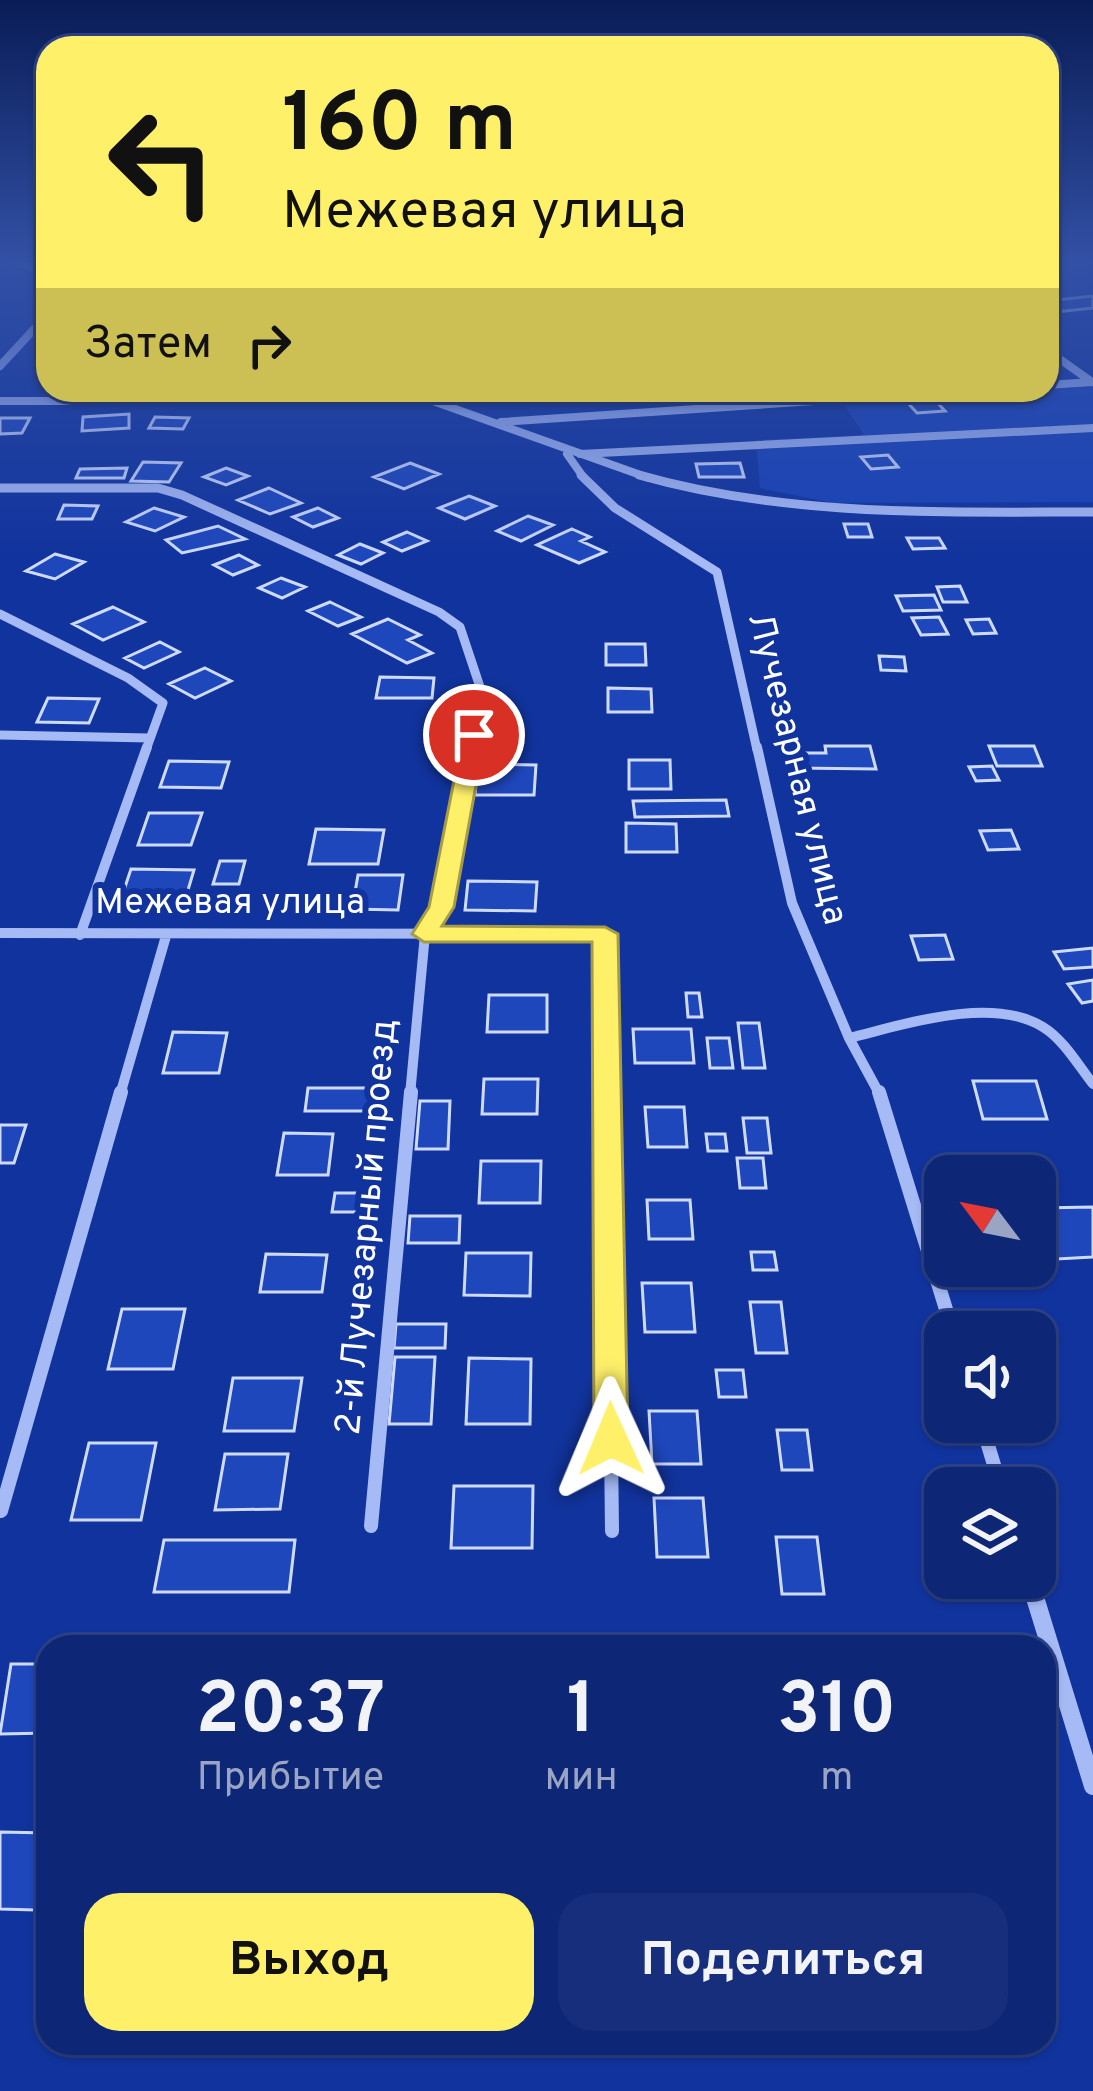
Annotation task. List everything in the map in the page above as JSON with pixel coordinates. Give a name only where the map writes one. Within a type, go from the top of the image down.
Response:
[{"type":"street","points":[[1062,361],[1092,382]]},
{"type":"street","points":[[1059,384],[1092,382]]},
{"type":"street","points":[[0,401],[36,401]]},
{"type":"street","points":[[438,402],[498,422],[567,454],[694,490],[829,512],[1093,512]]},
{"type":"street","points":[[498,422],[816,402]]},
{"type":"street","points":[[567,454],[1093,428]]},
{"type":"street","name":"Лучезарная улица","points":[[567,454],[582,481],[621,515],[716,572],[792,903],[849,1038],[874,1076],[947,1311]]},
{"type":"street","points":[[0,488],[158,488],[182,495],[439,612],[460,627],[480,687]]},
{"type":"street","points":[[0,614],[128,677],[163,703],[80,935]]},
{"type":"street","points":[[0,735],[149,738]]},
{"type":"street","name":"2-й Лучезарный проезд","points":[[370,1526],[424,934],[441,907],[474,735]]},
{"type":"street","name":"Межевая улица","points":[[0,933],[605,934],[612,1531]]},
{"type":"street","points":[[1,1510],[166,935]]},
{"type":"street","points":[[849,1038],[950,1020],[1024,1018],[1045,1028],[1093,1084]]},
{"type":"street","points":[[1035,1599],[1047,1635]]},
{"type":"street","points":[[1056,1666],[1093,1786]]},
{"type":"shaded area","points":[[1093,386],[1093,502],[832,503],[760,488],[756,440],[864,435],[843,403],[1059,402],[1059,388]]},
{"type":"building","points":[[907,402],[937,402],[945,411],[917,413]]},
{"type":"building","points":[[129,414],[129,428],[82,431],[83,417]]},
{"type":"building","points":[[155,417],[189,418],[183,429],[149,428]]},
{"type":"building","points":[[0,418],[30,418],[22,433],[0,434]]},
{"type":"building","points":[[888,455],[898,467],[871,469],[861,457]]},
{"type":"building","points":[[143,462],[181,463],[169,482],[131,481]]},
{"type":"building","points":[[410,463],[439,474],[404,489],[374,477]]},
{"type":"building","points":[[740,463],[744,477],[699,477],[696,464]]},
{"type":"building","points":[[127,468],[124,478],[76,478],[80,469]]},
{"type":"building","points":[[226,468],[248,476],[226,485],[204,477]]},
{"type":"building","points":[[269,488],[301,503],[270,514],[238,500]]},
{"type":"building","points":[[469,496],[495,506],[465,519],[439,508]]},
{"type":"building","points":[[64,505],[98,506],[92,519],[58,519]]},
{"type":"building","points":[[154,508],[184,517],[155,531],[126,522]]},
{"type":"building","points":[[318,508],[338,518],[313,527],[293,517]]},
{"type":"building","points":[[528,516],[553,525],[521,541],[497,531]]},
{"type":"building","points":[[844,524],[868,524],[872,537],[848,537]]},
{"type":"building","points":[[218,526],[245,539],[182,553],[166,540]]},
{"type":"building","points":[[572,529],[590,537],[581,541],[605,552],[579,563],[537,545]]},
{"type":"building","points":[[407,532],[427,541],[402,551],[383,542]]},
{"type":"building","points":[[907,538],[939,538],[945,548],[913,549]]},
{"type":"building","points":[[360,544],[383,553],[361,564],[338,555]]},
{"type":"building","points":[[55,554],[84,562],[55,579],[26,571]]},
{"type":"building","points":[[239,555],[258,565],[233,575],[214,565]]},
{"type":"building","points":[[281,578],[305,587],[282,598],[259,588]]},
{"type":"building","points":[[960,586],[967,602],[943,602],[937,587]]},
{"type":"building","points":[[934,595],[941,610],[903,611],[896,596]]},
{"type":"building","points":[[330,602],[361,617],[338,626],[308,611]]},
{"type":"building","points":[[113,607],[144,622],[103,640],[73,624]]},
{"type":"building","points":[[939,617],[948,634],[921,635],[912,618]]},
{"type":"building","points":[[388,619],[420,635],[408,640],[432,653],[407,663],[352,634]]},
{"type":"building","points":[[989,619],[996,633],[973,634],[966,620]]},
{"type":"building","points":[[160,642],[179,652],[144,668],[125,658]]},
{"type":"building","points":[[606,644],[645,644],[646,665],[606,665]]},
{"type":"building","points":[[879,656],[904,657],[906,671],[881,670]]},
{"type":"building","points":[[205,668],[231,681],[195,698],[169,684]]},
{"type":"building","points":[[380,677],[434,678],[432,698],[376,698]]},
{"type":"building","points":[[608,688],[651,689],[652,712],[608,712]]},
{"type":"building","points":[[48,698],[99,699],[89,723],[37,722]]},
{"type":"building","points":[[466,709],[499,709],[498,725],[464,725]]},
{"type":"building","points":[[825,746],[870,746],[876,769],[797,768],[795,753],[826,753]]},
{"type":"building","points":[[989,746],[1034,746],[1042,766],[997,766]]},
{"type":"building","points":[[629,760],[670,760],[671,789],[629,789]]},
{"type":"building","points":[[169,761],[229,762],[221,788],[160,787]]},
{"type":"building","points":[[478,764],[536,765],[534,795],[475,795]]},
{"type":"building","points":[[992,766],[999,780],[976,781],[969,767]]},
{"type":"building","points":[[726,800],[729,816],[635,817],[633,801]]},
{"type":"building","points":[[149,813],[202,813],[191,845],[138,845]]},
{"type":"building","points":[[626,823],[676,824],[677,852],[626,852]]},
{"type":"building","points":[[316,829],[384,830],[378,864],[309,864]]},
{"type":"building","points":[[1011,830],[1019,849],[988,850],[980,831]]},
{"type":"building","points":[[220,861],[245,861],[239,884],[213,884]]},
{"type":"building","points":[[131,869],[194,870],[185,900],[121,899]]},
{"type":"building","points":[[358,875],[403,875],[398,910],[352,909]]},
{"type":"building","points":[[468,881],[537,882],[535,911],[465,910]]},
{"type":"building","points":[[945,935],[953,959],[919,960],[911,936]]},
{"type":"building","points":[[1093,948],[1093,967],[1064,969],[1054,952]]},
{"type":"building","points":[[1093,980],[1093,1001],[1082,1003],[1068,984]]},
{"type":"building","points":[[686,993],[699,993],[702,1017],[688,1017]]},
{"type":"building","points":[[489,995],[547,995],[547,1032],[487,1032]]},
{"type":"building","points":[[738,1023],[759,1023],[765,1068],[743,1068]]},
{"type":"building","points":[[633,1029],[691,1029],[694,1063],[635,1063]]},
{"type":"building","points":[[173,1032],[227,1033],[219,1073],[163,1073]]},
{"type":"building","points":[[707,1038],[729,1038],[733,1068],[710,1068]]},
{"type":"building","points":[[484,1079],[538,1079],[537,1114],[482,1114]]},
{"type":"building","points":[[973,1081],[1036,1081],[1047,1119],[983,1119]]},
{"type":"building","points":[[308,1088],[379,1088],[377,1111],[305,1111]]},
{"type":"building","points":[[420,1101],[450,1101],[448,1149],[416,1149]]},
{"type":"building","points":[[645,1107],[684,1107],[687,1147],[648,1147]]},
{"type":"building","points":[[743,1118],[767,1118],[771,1153],[747,1153]]},
{"type":"building","points":[[0,1125],[26,1125],[14,1163],[0,1163]]},
{"type":"building","points":[[284,1133],[333,1134],[328,1175],[277,1175]]},
{"type":"building","points":[[706,1134],[725,1134],[727,1151],[708,1151]]},
{"type":"building","points":[[737,1158],[763,1158],[766,1188],[740,1188]]},
{"type":"building","points":[[481,1161],[541,1161],[540,1203],[479,1203]]},
{"type":"building","points":[[335,1193],[367,1193],[365,1212],[332,1212]]},
{"type":"building","points":[[647,1200],[690,1200],[693,1239],[649,1239]]},
{"type":"building","points":[[1093,1207],[1093,1257],[1057,1259],[1056,1208]]},
{"type":"building","points":[[410,1216],[460,1216],[459,1243],[408,1243]]},
{"type":"building","points":[[751,1252],[774,1252],[777,1270],[753,1270]]},
{"type":"building","points":[[466,1253],[531,1253],[530,1296],[464,1295]]},
{"type":"building","points":[[266,1254],[327,1255],[322,1292],[260,1292]]},
{"type":"building","points":[[642,1283],[691,1283],[695,1332],[645,1332]]},
{"type":"building","points":[[750,1302],[781,1302],[787,1353],[756,1353]]},
{"type":"building","points":[[122,1309],[185,1309],[173,1369],[108,1369]]},
{"type":"building","points":[[396,1324],[446,1324],[445,1348],[394,1348]]},
{"type":"building","points":[[395,1357],[435,1357],[431,1424],[389,1424]]},
{"type":"building","points":[[469,1358],[531,1359],[530,1424],[466,1424]]},
{"type":"building","points":[[716,1370],[743,1370],[746,1397],[719,1397]]},
{"type":"building","points":[[233,1378],[302,1378],[294,1431],[224,1431]]},
{"type":"building","points":[[649,1411],[697,1411],[701,1464],[652,1464]]},
{"type":"building","points":[[777,1430],[807,1430],[812,1470],[782,1470]]},
{"type":"building","points":[[89,1443],[156,1443],[141,1520],[71,1520]]},
{"type":"building","points":[[225,1454],[288,1454],[280,1509],[215,1510]]},
{"type":"building","points":[[454,1486],[533,1486],[532,1548],[451,1548]]},
{"type":"building","points":[[654,1498],[703,1498],[708,1557],[657,1557]]},
{"type":"building","points":[[776,1537],[817,1537],[824,1594],[782,1594]]},
{"type":"building","points":[[164,1540],[295,1540],[289,1592],[154,1592]]},
{"type":"building","points":[[11,1664],[36,1664],[36,1733],[0,1734]]},
{"type":"building","points":[[0,1832],[36,1833],[35,1910],[0,1909]]},
{"type":"route","points":[[474,735],[441,907],[424,934],[605,934],[611,1439]]}]
